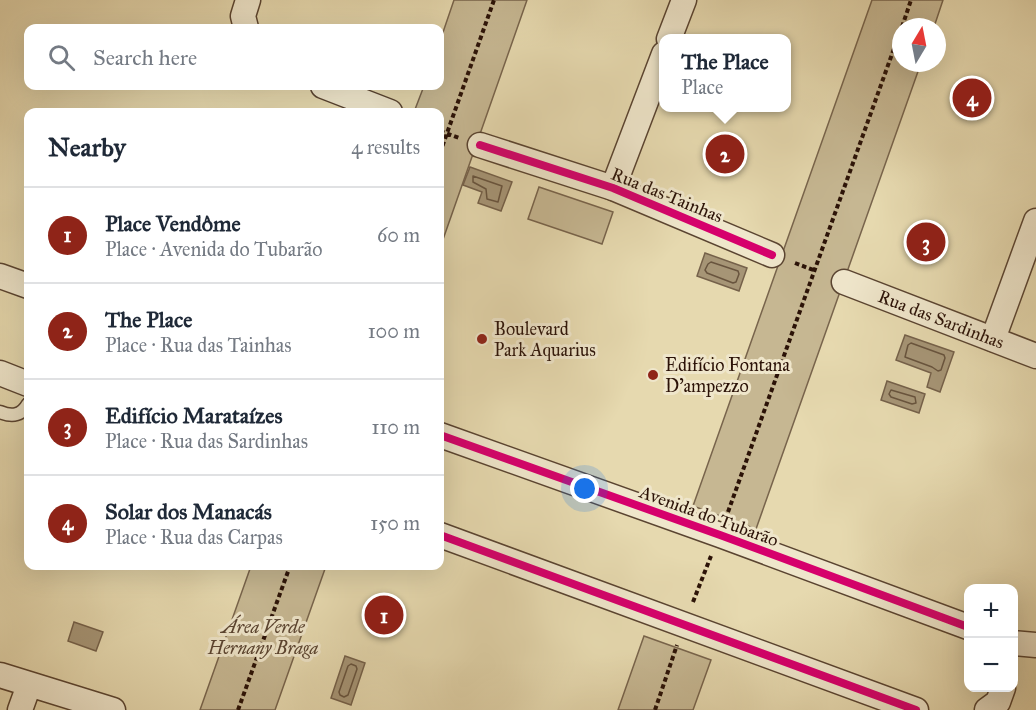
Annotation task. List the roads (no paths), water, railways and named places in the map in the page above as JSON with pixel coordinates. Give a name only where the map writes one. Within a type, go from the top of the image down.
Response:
[{"type":"street","points":[[245,24],[243,16],[248,0]]},
{"type":"street","points":[[671,34],[684,0]]},
{"type":"street","points":[[613,188],[659,65]]},
{"type":"street","points":[[333,90],[380,108]]},
{"type":"street","name":"Rua das Tainhas","points":[[480,146],[613,188],[772,255]]},
{"type":"street","points":[[993,339],[1036,221]]},
{"type":"street","points":[[0,276],[24,285]]},
{"type":"street","name":"Rua das Sardinhas","points":[[844,282],[1036,356]]},
{"type":"street","points":[[0,374],[24,383]]},
{"type":"street","name":"Avenida do Tubarão","points":[[444,436],[964,625]]},
{"type":"street","points":[[444,536],[916,710]]},
{"type":"street","points":[[1018,643],[1036,645]]},
{"type":"street","points":[[0,675],[113,710]]},
{"type":"street","points":[[20,710],[29,685]]},
{"type":"street","points":[[987,710],[998,702],[1001,692]]},
{"type":"lane","points":[[0,412],[9,416],[21,413],[24,409]]},
{"type":"water","points":[[470,167],[512,182],[501,211],[478,203],[482,192],[463,185]]},
{"type":"water","points":[[705,253],[747,268],[739,291],[697,276]]},
{"type":"water","points":[[905,335],[954,352],[940,392],[927,387],[931,373],[896,360]]},
{"type":"water","points":[[887,381],[925,394],[919,413],[881,400]]},
{"type":"water","points":[[74,622],[103,632],[96,651],[68,641]]},
{"type":"water","points":[[345,656],[365,663],[351,705],[331,698]]},
{"type":"place","name":"Solar dos Manacás","points":[[972,98]]},
{"type":"place","name":"The Place","points":[[725,154]]},
{"type":"place","name":"Edifício Marataízes","points":[[926,242]]},
{"type":"place","name":"Boulevard Park Aquarius","points":[[482,339]]},
{"type":"place","name":"Edifício Fontana D'ampezzo","points":[[653,375]]},
{"type":"place","name":"Place Vendôme","points":[[384,615]]},
{"type":"park label","name":"Área Verde Hernany Braga","points":[[263,637]]}]
